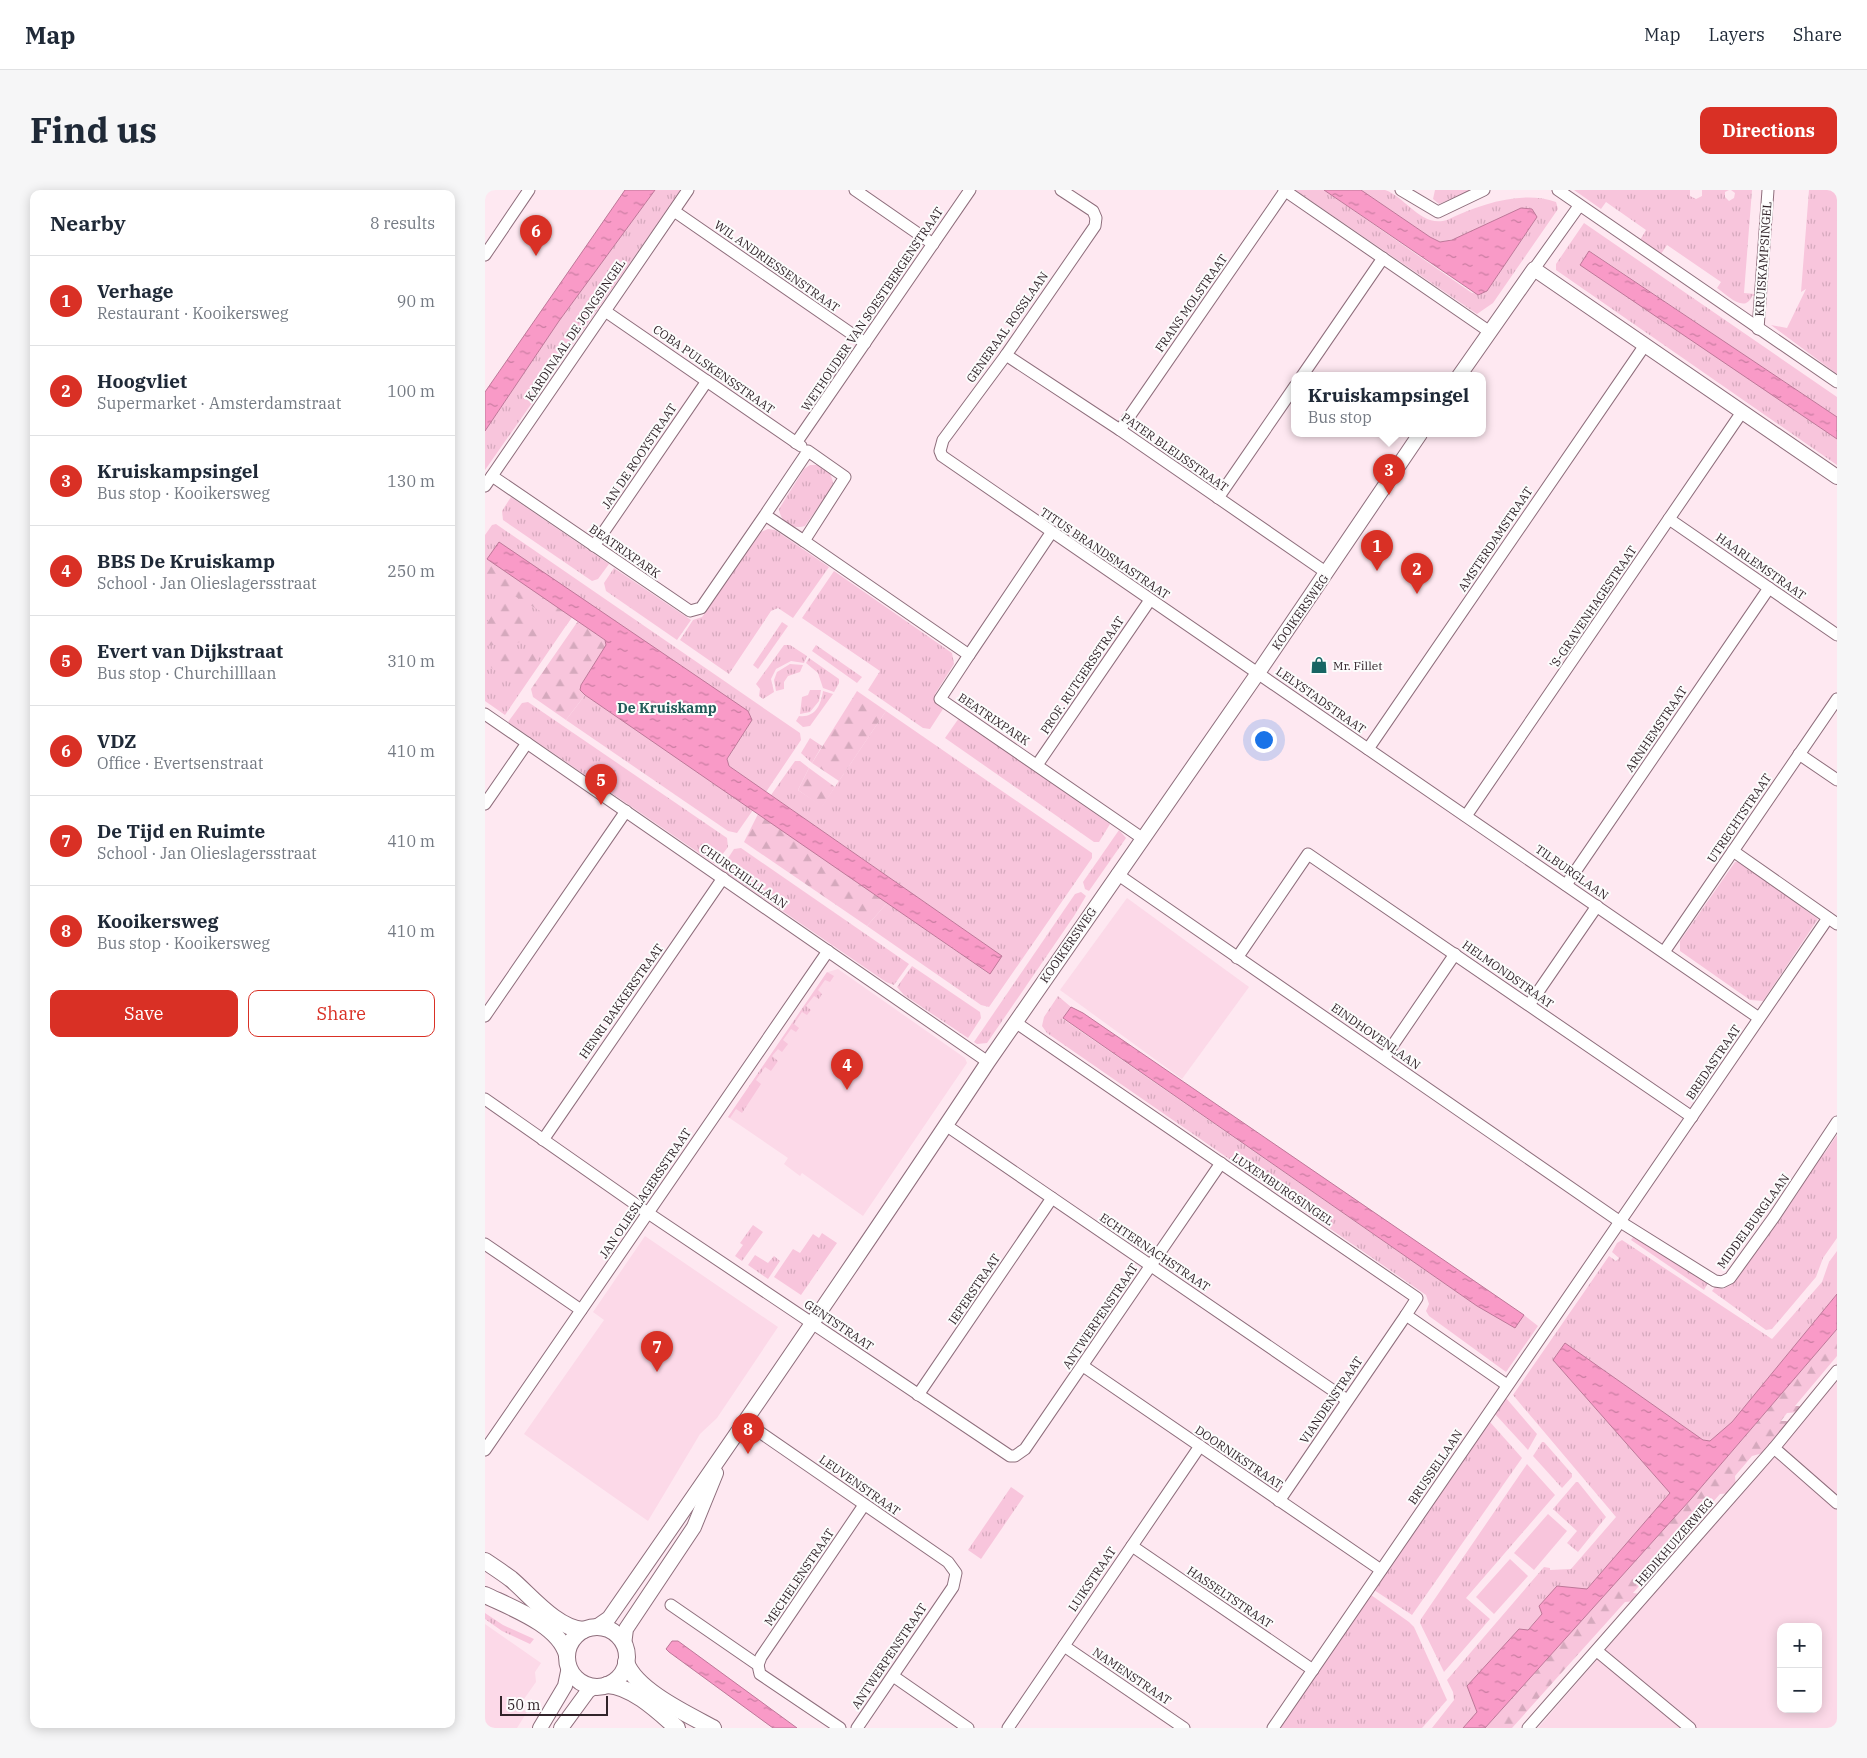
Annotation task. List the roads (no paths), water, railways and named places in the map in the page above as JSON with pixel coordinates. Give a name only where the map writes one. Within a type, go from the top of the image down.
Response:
[{"type":"main road","points":[[485,1561],[511,1579],[532,1600],[568,1626],[576,1630],[590,1629],[616,1634],[624,1645],[626,1662],[633,1677],[686,1714],[713,1728]]},
{"type":"main road","points":[[485,1595],[530,1616],[559,1638],[565,1645],[572,1673],[583,1683],[624,1689],[661,1714],[677,1728]]},
{"type":"main road","points":[[568,1661],[572,1640],[590,1629]]},
{"type":"main road","points":[[602,1686],[621,1674],[626,1662]]},
{"type":"street","points":[[485,255],[529,190]]},
{"type":"street","name":"KARDINAAL DE JONGSINGEL","points":[[488,481],[688,190]]},
{"type":"street","points":[[855,190],[933,244]]},
{"type":"street","name":"WETHOUDER VAN SOESTBERGENSTRAAT","points":[[796,443],[970,190]]},
{"type":"street","name":"GENERAAL ROSSLAAN","points":[[940,452],[943,440],[1005,356],[1095,226],[1096,218],[1093,211],[1061,190]]},
{"type":"street","points":[[1284,190],[1490,332]]},
{"type":"street","name":"FRANS MOLSTRAAT","points":[[1120,430],[1284,190]]},
{"type":"street","points":[[1401,190],[1438,212],[1484,190]]},
{"type":"street","name":"KRUISKAMPSINGEL","points":[[1558,190],[1837,382]]},
{"type":"street","name":"KRUISKAMPSINGEL","points":[[1758,329],[1768,190]]},
{"type":"street","points":[[1462,372],[1579,206]]},
{"type":"street","name":"WIL ANDRIESSENSTRAAT","points":[[674,211],[865,343]]},
{"type":"street","points":[[1305,372],[1383,258]]},
{"type":"street","points":[[1534,269],[1837,478]]},
{"type":"street","name":"COBA PULSKENSSTRAAT","points":[[605,311],[808,451]]},
{"type":"street","name":"AMSTERDAMSTRAAT","points":[[1368,749],[1645,345]]},
{"type":"street","name":"PATER BLEIJSSTRAAT","points":[[1005,356],[1120,430],[1327,573]]},
{"type":"street","name":"JAN DE ROOYSTRAAT","points":[[594,546],[707,381]]},
{"type":"street","points":[[1218,498],[1291,392]]},
{"type":"street","name":"'S-GRAVENHAGESTRAAT","points":[[1466,816],[1742,412]]},
{"type":"street","name":"KOOIKERSWEG","points":[[590,1629],[609,1618],[947,1126],[1015,1022],[1327,573],[1418,437]]},
{"type":"street","points":[[804,542],[845,477],[808,451]]},
{"type":"street","name":"BEATRIXPARK","points":[[488,481],[594,546],[685,609],[695,611],[709,598],[808,451]]},
{"type":"street","name":"TITUS BRANDSMASTRAAT","points":[[940,452],[945,460],[1258,673]]},
{"type":"street","points":[[765,515],[969,655],[1051,533]]},
{"type":"street","name":"HAARLEMSTRAAT","points":[[1669,519],[1837,635]]},
{"type":"street","name":"ARNHEMSTRAAT","points":[[1566,885],[1769,588]]},
{"type":"street","name":"PROF. RUTGERSSTRAAT","points":[[1037,765],[1150,600]]},
{"type":"street","name":"BEATRIXPARK","points":[[969,655],[940,699],[1142,838]]},
{"type":"street","name":"LELYSTADSTRAAT","points":[[1258,673],[1368,749]]},
{"type":"street","name":"UTRECHTSTRAAT","points":[[1664,952],[1837,699]]},
{"type":"street","name":"CHURCHILLLAAN","points":[[485,714],[988,1062]]},
{"type":"street","points":[[485,804],[527,743]]},
{"type":"street","name":"TILBURGLAAN","points":[[1368,749],[1759,1018]]},
{"type":"street","points":[[1799,754],[1837,780]]},
{"type":"street","points":[[485,1016],[626,811]]},
{"type":"street","points":[[1733,851],[1833,921]]},
{"type":"street","name":"HELMONDSTRAAT","points":[[1237,958],[1309,854],[1692,1118]]},
{"type":"street","name":"EINDHOVENLAAN","points":[[1117,874],[1619,1220]]},
{"type":"street","name":"HENRI BAKKERSTRAAT","points":[[543,1140],[723,878]]},
{"type":"street","points":[[1529,1005],[1597,906]]},
{"type":"street","name":"BREDASTRAAT","points":[[1619,1220],[1692,1118],[1759,1018],[1833,921]]},
{"type":"street","name":"JAN OLIESLAGERSSTRAAT","points":[[485,1450],[828,951]]},
{"type":"street","points":[[1384,1058],[1455,954]]},
{"type":"street","name":"LUXEMBURGSINGEL","points":[[1015,1022],[1417,1298],[1406,1315]]},
{"type":"street","name":"GENTSTRAAT","points":[[485,1099],[648,1213],[1004,1454],[1015,1456]]},
{"type":"street","name":"MIDDELBURGLAAN","points":[[1619,1220],[1715,1281],[1722,1282],[1730,1278],[1775,1217],[1837,1122]]},
{"type":"street","name":"ECHTERNACHSTRAAT","points":[[947,1126],[1347,1400]]},
{"type":"street","name":"ANTWERPENSTRAAT","points":[[1015,1456],[1025,1449],[1221,1163]]},
{"type":"street","name":"IEPERSTRAAT","points":[[918,1395],[1052,1198]]},
{"type":"street","name":"BRUSSELLAAN","points":[[1273,1728],[1619,1220]]},
{"type":"street","points":[[485,1244],[581,1310]]},
{"type":"street","points":[[1406,1315],[1507,1385]]},
{"type":"street","name":"VIANDENSTRAAT","points":[[1279,1501],[1406,1315]]},
{"type":"street","name":"DOORNIKSTRAAT","points":[[1083,1366],[1381,1570]]},
{"type":"street","name":"HEDIKHUIZERWEG","points":[[1528,1728],[1597,1652],[1837,1371]]},
{"type":"street","name":"LEUVENSTRAAT","points":[[745,1422],[948,1562],[956,1573]]},
{"type":"street","name":"LUIKSTRAAT","points":[[1008,1728],[1200,1446]]},
{"type":"street","points":[[1773,1448],[1837,1503]]},
{"type":"street","name":"KOOIKERSWEG","points":[[624,1645],[626,1629],[694,1527],[715,1477],[720,1458]]},
{"type":"street","name":"MECHELENSTRAAT","points":[[758,1665],[761,1657],[865,1505]]},
{"type":"street","name":"HASSELTSTRAAT","points":[[1132,1546],[1313,1670]]},
{"type":"street","name":"ANTWERPENSTRAAT","points":[[857,1728],[953,1587],[956,1573]]},
{"type":"street","points":[[671,1605],[758,1665],[760,1674],[840,1728]]},
{"type":"street","name":"NAMENSTRAAT","points":[[1064,1646],[1184,1728]]},
{"type":"street","points":[[1597,1652],[1690,1728]]},
{"type":"street","points":[[540,1728],[565,1686],[568,1661]]},
{"type":"street","points":[[893,1676],[968,1728]]},
{"type":"street","points":[[561,1728],[588,1691],[602,1686]]},
{"type":"water","points":[[625,190],[655,190],[559,321],[485,431],[485,392]]},
{"type":"water","points":[[1324,190],[1361,190],[1440,242],[1452,240],[1521,208],[1532,209],[1537,217],[1487,291],[1478,295]]},
{"type":"water","points":[[1589,251],[1837,417],[1837,439],[1580,265]]},
{"type":"water","points":[[499,542],[748,711],[752,720],[727,759],[729,766],[1002,956],[990,974],[585,695],[580,690],[581,685],[606,645],[605,640],[487,559]]},
{"type":"water","points":[[1071,1007],[1083,1013],[1524,1315],[1515,1328],[1477,1306],[1063,1018]]},
{"type":"water","points":[[1837,1294],[1837,1329],[1691,1499],[1485,1728],[1463,1728],[1477,1712],[1467,1686],[1519,1629],[1528,1630],[1542,1614],[1539,1606],[1557,1586],[1587,1589],[1670,1493],[1553,1360],[1565,1343],[1703,1440],[1710,1441],[1732,1422]]},
{"type":"water","points":[[672,1641],[678,1641],[797,1728],[773,1728],[669,1652],[666,1649]]},
{"type":"place","name":"VDZ","points":[[536,256]]},
{"type":"place","name":"Kruiskampsingel","points":[[1389,495]]},
{"type":"place","name":"Verhage","points":[[1377,571]]},
{"type":"place","name":"Hoogvliet","points":[[1417,594]]},
{"type":"place","name":"Mr. Fillet","points":[[1319,665]]},
{"type":"place","name":"Evert van Dijkstraat","points":[[601,805]]},
{"type":"place","name":"BBS De Kruiskamp","points":[[847,1090]]},
{"type":"place","name":"De Tijd en Ruimte","points":[[657,1372]]},
{"type":"place","name":"Kooikersweg","points":[[748,1454]]},
{"type":"district","name":"De Kruiskamp","points":[[667,708]]}]
